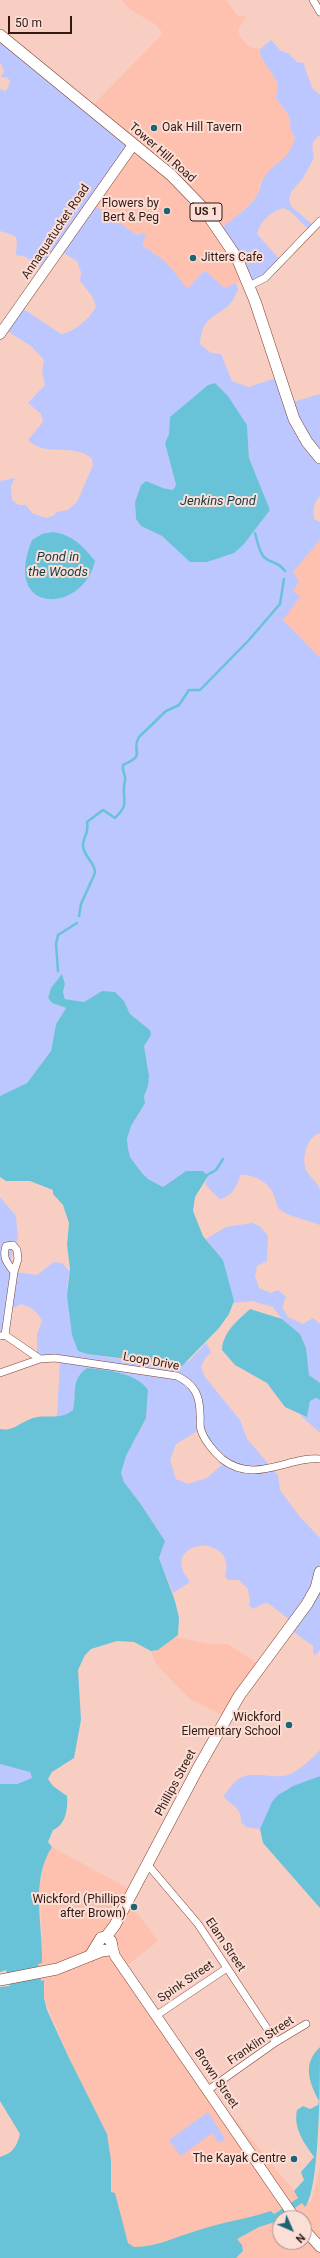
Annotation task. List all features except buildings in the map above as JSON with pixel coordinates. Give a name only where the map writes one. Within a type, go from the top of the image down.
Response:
[{"type":"main road","name":"Tower Hill Road","points":[[0,34],[171,175],[203,208],[237,258],[249,286],[294,419],[307,442],[320,458]]},
{"type":"main road","name":"Annaquatucket Road","points":[[0,334],[133,145]]},
{"type":"main road","name":"Phillips Street","points":[[108,1945],[197,1770],[239,1696],[307,1604],[316,1588],[320,1572]]},
{"type":"main road","points":[[4,1979],[57,1969],[90,1956],[108,1945]]},
{"type":"main road","name":"Brown Street","points":[[108,1945],[290,2210]]},
{"type":"main road","points":[[312,2238],[320,2247]]},
{"type":"street","points":[[312,0],[320,12]]},
{"type":"street","points":[[249,286],[265,278],[320,221]]},
{"type":"street","points":[[14,1272],[3,1335],[40,1358]]},
{"type":"street","name":"Loop Drive","points":[[0,1374],[40,1358],[70,1359],[177,1376],[188,1381],[198,1396],[200,1429],[207,1443],[232,1466],[258,1470],[280,1467],[298,1461],[320,1459]]},
{"type":"street","name":"Elam Street","points":[[148,1866],[198,1924],[276,2042]]},
{"type":"street","name":"Spink Street","points":[[157,2015],[227,1968]]},
{"type":"street","name":"Franklin Street","points":[[208,2090],[276,2042],[306,2024]]},
{"type":"shaded area","points":[[122,0],[226,0],[237,15],[247,17],[238,29],[240,37],[249,47],[260,49],[261,57],[278,83],[276,98],[289,116],[291,131],[295,137],[293,147],[290,154],[261,181],[257,196],[235,218],[219,229],[244,279],[224,288],[206,271],[198,276],[193,285],[187,288],[166,262],[142,245],[146,234],[138,235],[134,233],[91,204],[93,105],[163,33],[155,24],[131,10]]},
{"type":"shaded area","points":[[0,34],[133,144],[92,204],[134,233],[138,235],[144,233],[146,234],[142,245],[166,262],[187,288],[200,274],[206,271],[224,288],[236,283],[238,290],[233,300],[205,325],[200,344],[211,353],[221,354],[232,381],[248,387],[280,377],[290,403],[320,394],[320,496],[314,506],[314,519],[320,522],[320,540],[293,572],[299,581],[293,591],[300,597],[283,620],[320,658],[320,1133],[315,1135],[309,1143],[306,1148],[304,1159],[306,1170],[318,1185],[320,1190],[320,1225],[292,1216],[279,1209],[269,1187],[258,1178],[240,1175],[231,1194],[219,1199],[205,1184],[208,1176],[203,1171],[186,1171],[163,1187],[148,1179],[142,1173],[130,1157],[127,1139],[131,1126],[145,1103],[144,1096],[149,1076],[144,1046],[150,1030],[130,1014],[124,1001],[102,991],[84,1002],[66,999],[63,992],[65,984],[62,975],[51,988],[48,998],[52,1003],[66,1008],[56,1024],[51,1051],[27,1083],[0,1096],[0,481],[15,478],[11,486],[12,500],[19,505],[26,505],[32,513],[46,518],[53,516],[57,512],[68,510],[77,502],[93,465],[92,459],[85,454],[77,451],[43,448],[28,440],[43,422],[41,414],[28,403],[45,385],[42,371],[44,360],[32,347],[6,330],[22,308],[61,334],[66,333],[82,324],[94,311],[96,306],[92,296],[80,281],[81,272],[77,261],[60,251],[44,271],[26,257],[16,255],[17,241],[15,236],[0,231],[0,89],[6,91],[10,82],[8,78],[1,77],[4,71],[0,62]],"holes":[[[215,383],[228,397],[247,425],[249,458],[270,510],[244,544],[207,562],[191,562],[162,536],[141,526],[136,519],[135,502],[141,485],[146,481],[163,488],[173,490],[176,485],[165,443],[169,434],[171,417],[208,385]]]},
{"type":"shaded area","points":[[271,40],[281,51],[288,53],[297,62],[304,63],[312,88],[320,95],[320,135],[314,140],[313,143],[314,158],[303,178],[291,192],[289,200],[291,206],[315,227],[310,231],[290,211],[283,208],[266,218],[260,225],[257,234],[282,262],[251,287],[219,229],[248,206],[258,194],[264,177],[287,155],[295,137],[291,131],[289,116],[276,98],[278,83],[261,57],[260,49]]},
{"type":"shaded area","points":[[320,540],[320,658],[283,620],[293,591],[293,572]]},
{"type":"shaded area","points":[[0,1197],[16,1216],[18,1240],[14,1243],[10,1264],[15,1272],[37,1275],[54,1262],[62,1263],[70,1272],[67,1286],[78,1351],[87,1354],[173,1367],[189,1361],[206,1343],[211,1352],[205,1358],[201,1367],[205,1377],[240,1420],[247,1439],[278,1475],[280,1490],[300,1517],[320,1538],[320,1650],[314,1656],[313,1646],[291,1630],[294,1623],[268,1603],[262,1604],[253,1609],[248,1604],[250,1603],[248,1589],[239,1580],[228,1580],[225,1576],[226,1563],[222,1554],[215,1548],[205,1546],[196,1547],[187,1551],[182,1558],[182,1568],[190,1582],[173,1593],[159,1558],[165,1541],[124,1482],[121,1473],[126,1456],[146,1418],[148,1390],[104,1372],[87,1368],[78,1377],[76,1382],[73,1410],[66,1416],[57,1416],[60,1359],[37,1357],[37,1334],[42,1321],[36,1312],[21,1304],[5,1313],[4,1334],[0,1336]],"holes":[[[201,1429],[226,1461],[207,1478],[188,1484],[176,1479],[170,1460],[176,1444]]]},
{"type":"shaded area","points":[[252,1223],[260,1226],[268,1236],[267,1261],[257,1266],[255,1276],[259,1288],[271,1293],[278,1290],[286,1297],[282,1307],[288,1317],[303,1324],[313,1318],[320,1324],[320,1383],[309,1375],[306,1348],[300,1334],[282,1319],[273,1307],[252,1301],[233,1303],[223,1260],[206,1239],[226,1227]]},
{"type":"shaded area","points":[[316,1398],[320,1400],[320,1433],[299,1414],[307,1417],[310,1401]]},
{"type":"shaded area","points":[[175,1637],[210,1644],[228,1644],[261,1666],[222,1715],[190,1699],[156,1664],[151,1651],[158,1650]]},
{"type":"shaded area","points":[[320,1750],[320,1776],[285,1790],[260,1829],[246,1827],[241,1822],[240,1813],[238,1810],[223,1796],[235,1782],[245,1776],[283,1776],[293,1773]]},
{"type":"shaded area","points":[[0,1764],[30,1772],[32,1778],[17,1784],[0,1784]]},
{"type":"shaded area","points":[[52,1847],[131,1890],[132,1906],[158,1941],[124,1968],[210,2089],[294,2191],[298,2198],[279,2210],[272,2210],[272,2212],[271,2211],[199,2230],[151,2246],[134,2247],[128,2243],[115,2193],[111,2192],[111,2160],[107,2134],[69,2058],[44,1998],[45,1984],[44,1980],[41,1981],[38,1964],[42,1962],[40,1886],[44,1861]]},
{"type":"shaded area","points":[[208,2112],[225,2139],[219,2143],[212,2133],[181,2156],[169,2140]]},
{"type":"shaded area","points":[[320,2167],[320,2258],[236,2258],[243,2251],[242,2245],[236,2239],[259,2227],[272,2223],[272,2250],[312,2250],[312,2210],[292,2210],[302,2203],[311,2202]]},
{"type":"water","name":"Jenkins Pond","points":[[215,383],[228,396],[247,425],[249,458],[270,510],[244,544],[234,553],[207,562],[190,562],[162,536],[141,526],[136,519],[135,502],[141,485],[146,481],[163,488],[173,490],[176,485],[165,443],[169,434],[170,417],[208,385]]},
{"type":"water","name":"Pond in the Woods","points":[[53,532],[60,533],[77,542],[95,561],[88,578],[76,591],[62,598],[47,599],[35,594],[27,583],[25,565],[32,540],[42,534]]},
{"type":"water","points":[[62,974],[65,984],[63,992],[65,999],[84,1002],[102,991],[115,992],[124,1001],[130,1014],[150,1030],[151,1035],[144,1046],[149,1076],[148,1086],[144,1096],[145,1103],[131,1126],[127,1139],[130,1157],[148,1179],[163,1187],[186,1171],[203,1171],[208,1176],[195,1197],[193,1211],[203,1236],[223,1260],[234,1301],[229,1314],[219,1328],[182,1366],[87,1354],[78,1351],[72,1335],[67,1295],[70,1269],[67,1245],[69,1223],[63,1205],[53,1194],[53,1190],[30,1181],[6,1181],[0,1177],[0,1096],[27,1083],[51,1051],[56,1024],[66,1008],[52,1003],[48,998],[51,988]]},
{"type":"water","points":[[250,1309],[282,1319],[300,1334],[306,1348],[309,1375],[320,1383],[320,1400],[316,1398],[310,1401],[307,1417],[285,1407],[267,1383],[235,1365],[222,1350],[228,1332]]},
{"type":"water","points":[[87,1368],[121,1373],[137,1380],[148,1390],[146,1418],[126,1456],[121,1473],[124,1482],[165,1541],[159,1558],[175,1601],[179,1618],[178,1635],[158,1650],[151,1651],[134,1642],[117,1641],[91,1649],[85,1655],[78,1670],[81,1720],[74,1758],[52,1772],[48,1779],[53,1786],[67,1796],[67,1806],[65,1816],[61,1824],[53,1830],[48,1842],[52,1847],[45,1860],[41,1874],[39,1903],[42,1963],[38,1964],[41,1981],[44,1980],[44,1998],[47,2010],[107,2134],[111,2160],[111,2192],[115,2193],[128,2243],[134,2247],[143,2247],[208,2227],[271,2211],[272,2223],[259,2227],[237,2239],[242,2245],[243,2251],[236,2258],[0,2258],[0,2157],[14,2148],[20,2134],[0,2101],[0,1987],[10,1986],[6,1970],[0,1972],[0,1784],[17,1784],[32,1778],[30,1772],[0,1764],[0,1429],[12,1428],[34,1418],[62,1416],[68,1414],[73,1410],[76,1382]]},
{"type":"water","points":[[320,1776],[320,1908],[263,1843],[260,1829],[272,1802],[278,1795],[293,1786]]},
{"type":"water","points":[[320,2047],[320,2083],[318,2132],[314,2179],[310,2197],[305,2207],[302,2203],[292,2210],[280,2210],[298,2198],[294,2191],[304,2180],[301,2172],[314,2157],[300,2135],[296,2117],[297,2110],[303,2106],[310,2109],[318,2105],[319,2101],[310,2080],[309,2067],[314,2053]]},
{"type":"waterway","points":[[255,533],[262,555],[279,565],[285,571]]},
{"type":"waterway","points":[[79,916],[81,904],[95,873],[95,869],[83,848],[87,832],[87,822],[103,810],[115,818],[122,810],[124,806],[125,778],[123,765],[137,756],[136,747],[139,737],[166,711],[179,705],[189,690],[200,690],[248,641],[280,604],[284,579]]},
{"type":"waterway","points":[[58,971],[56,944],[58,935],[77,923]]},
{"type":"waterway","points":[[207,1175],[216,1170],[223,1159]]},
{"type":"place","name":"Oak Hill Tavern","points":[[154,128]]},
{"type":"place","name":"Flowers by Bert & Peg","points":[[167,211]]},
{"type":"place","name":"Jitters Cafe","points":[[193,258]]},
{"type":"place","name":"Wickford Elementary School","points":[[289,1725]]},
{"type":"place","name":"Wickford (Phillips after Brown)","points":[[134,1907]]},
{"type":"place","name":"The Kayak Centre","points":[[294,2159]]}]
